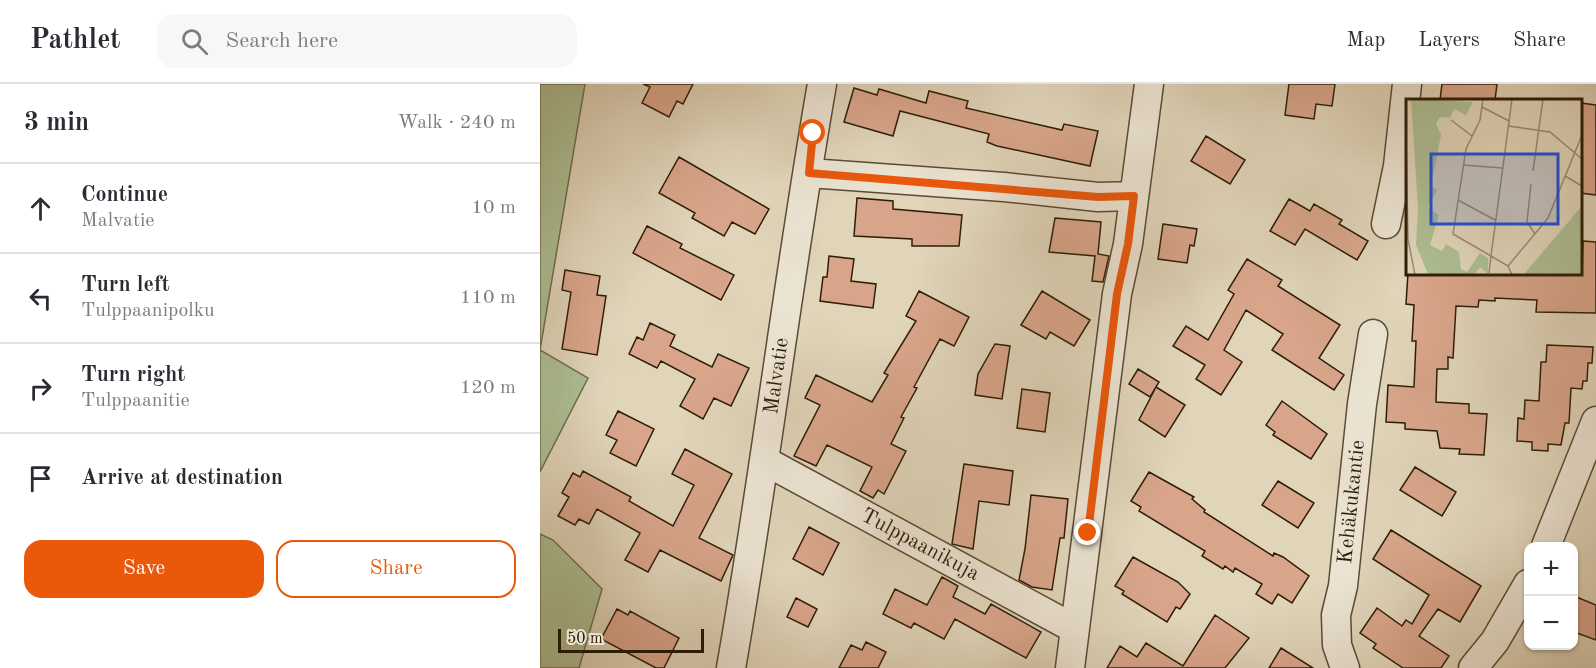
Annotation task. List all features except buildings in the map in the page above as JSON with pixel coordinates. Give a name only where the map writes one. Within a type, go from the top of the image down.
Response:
[{"type":"street","name":"Malvatie","points":[[731,668],[765,462],[788,297],[822,84]]},
{"type":"street","points":[[1070,668],[1117,294],[1128,244],[1149,84]]},
{"type":"street","points":[[1386,224],[1398,166],[1407,84]]},
{"type":"street","points":[[809,173],[1098,197],[1134,196]]},
{"type":"street","name":"Kehäkukantie","points":[[1345,668],[1337,645],[1336,615],[1343,586],[1362,404],[1373,334]]},
{"type":"street","points":[[1548,542],[1596,421]]},
{"type":"street","name":"Tulppaanikuja","points":[[765,462],[1075,629]]},
{"type":"street","points":[[1473,668],[1495,641],[1524,591]]},
{"type":"green space","points":[[540,84],[585,84],[540,350]]},
{"type":"green space","points":[[540,350],[588,378],[540,472]]},
{"type":"green space","points":[[540,534],[553,540],[602,589],[579,668],[540,668]]},
{"type":"route","points":[[813,133],[809,173],[1004,187],[1098,197],[1134,196],[1128,244],[1117,294],[1088,533]]}]
